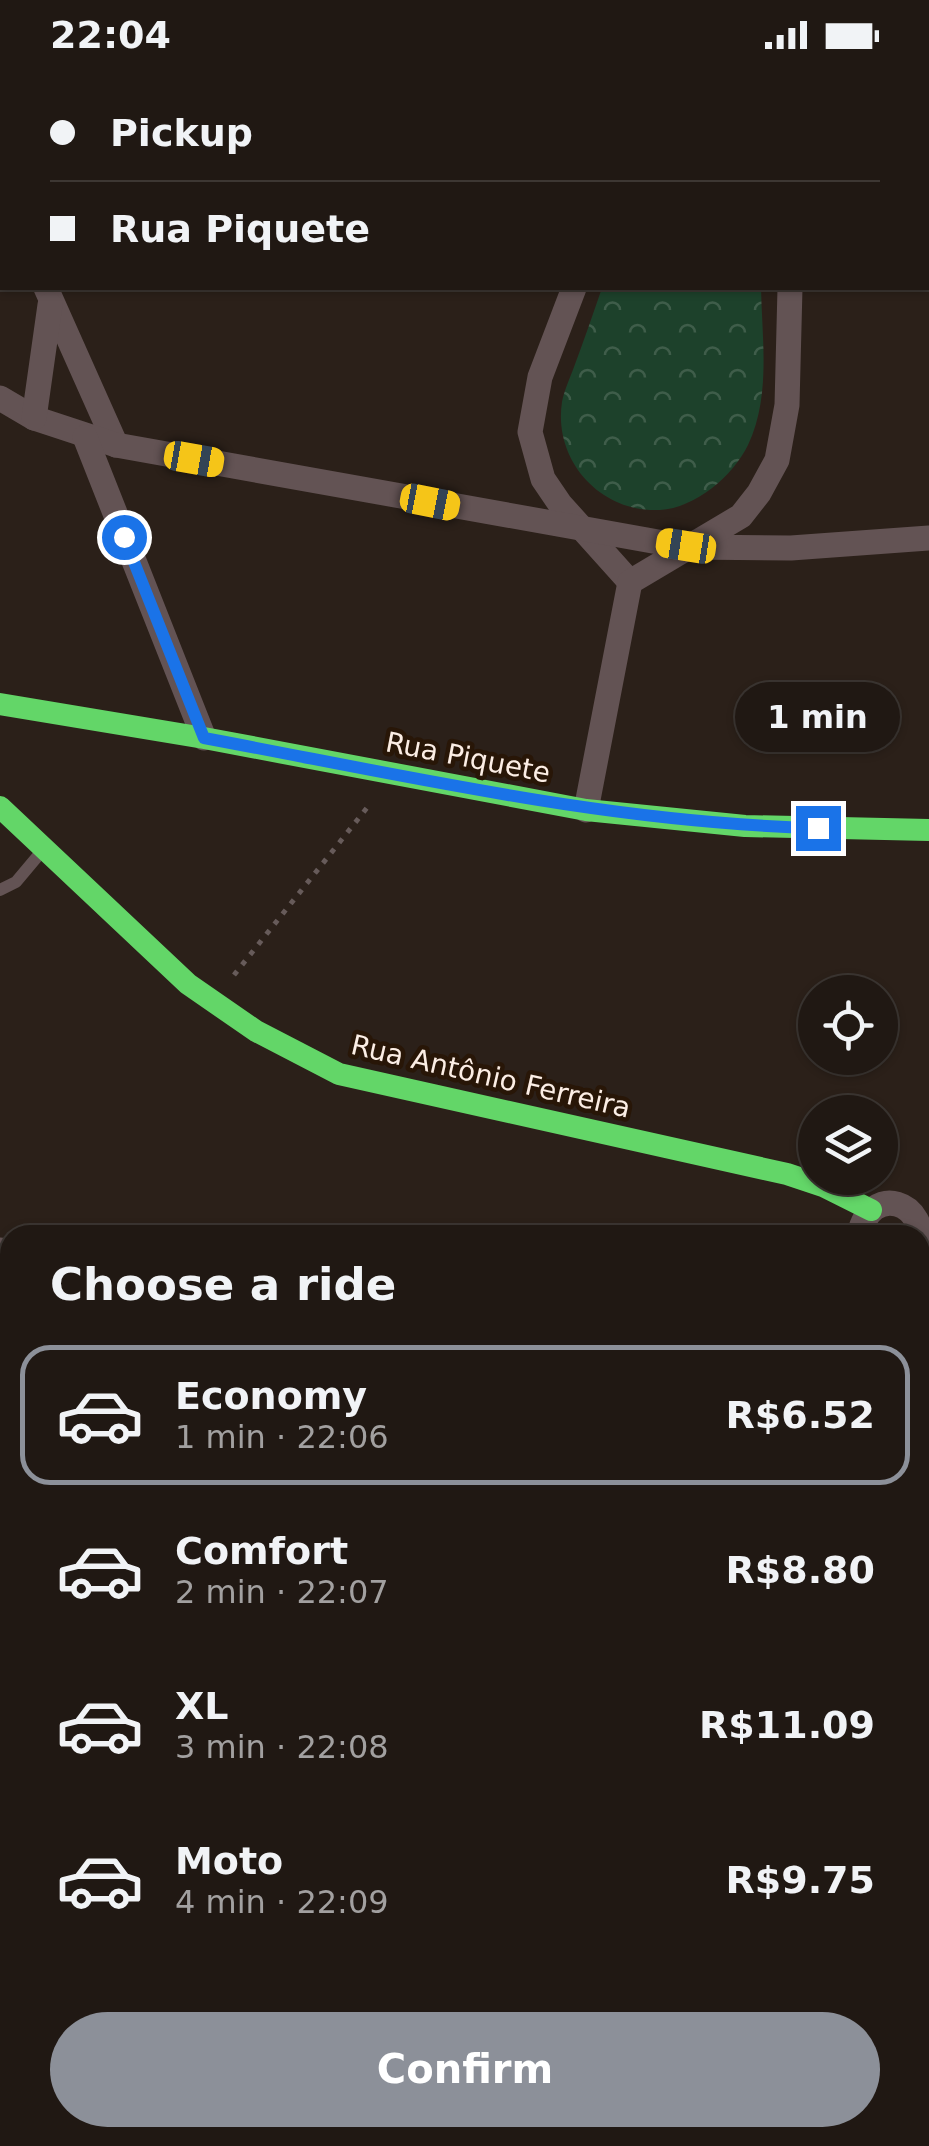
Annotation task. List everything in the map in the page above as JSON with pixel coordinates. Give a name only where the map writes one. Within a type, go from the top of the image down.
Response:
[{"type":"street","points":[[573,290],[540,378],[530,432],[543,478],[560,504],[630,582]]},
{"type":"street","points":[[586,810],[630,582],[740,516],[759,494],[776,460],[787,405],[790,290]]},
{"type":"street","points":[[48,294],[116,445]]},
{"type":"street","points":[[34,418],[48,294]]},
{"type":"street","points":[[0,398],[34,418],[116,445],[686,546],[790,548],[929,538]]},
{"type":"street","points":[[85,436],[204,738]]},
{"type":"street","name":"Rua Piquete","points":[[0,704],[586,810],[745,826],[929,830]]},
{"type":"street","name":"Rua Antônio Ferreira","points":[[0,807],[188,984],[256,1031],[339,1074],[786,1174],[823,1186],[871,1210]]},
{"type":"street","points":[[861,1225],[871,1210],[884,1203],[920,1210]]},
{"type":"lane","points":[[0,890],[16,882],[44,850]]},
{"type":"path","points":[[212,1002],[394,774]]},
{"type":"green space","points":[[601,290],[761,290],[764,368],[755,426],[733,468],[699,497],[660,510],[638,509],[601,493],[573,463],[565,444],[561,424],[563,398]]},
{"type":"traffic: fast","points":[[0,704],[586,810],[745,826],[929,830]]},
{"type":"traffic: fast","points":[[0,807],[188,984],[256,1031],[339,1074],[787,1174],[823,1186],[871,1210]]},
{"type":"route","points":[[124,537],[204,738],[586,810],[745,826],[818,828]]}]
